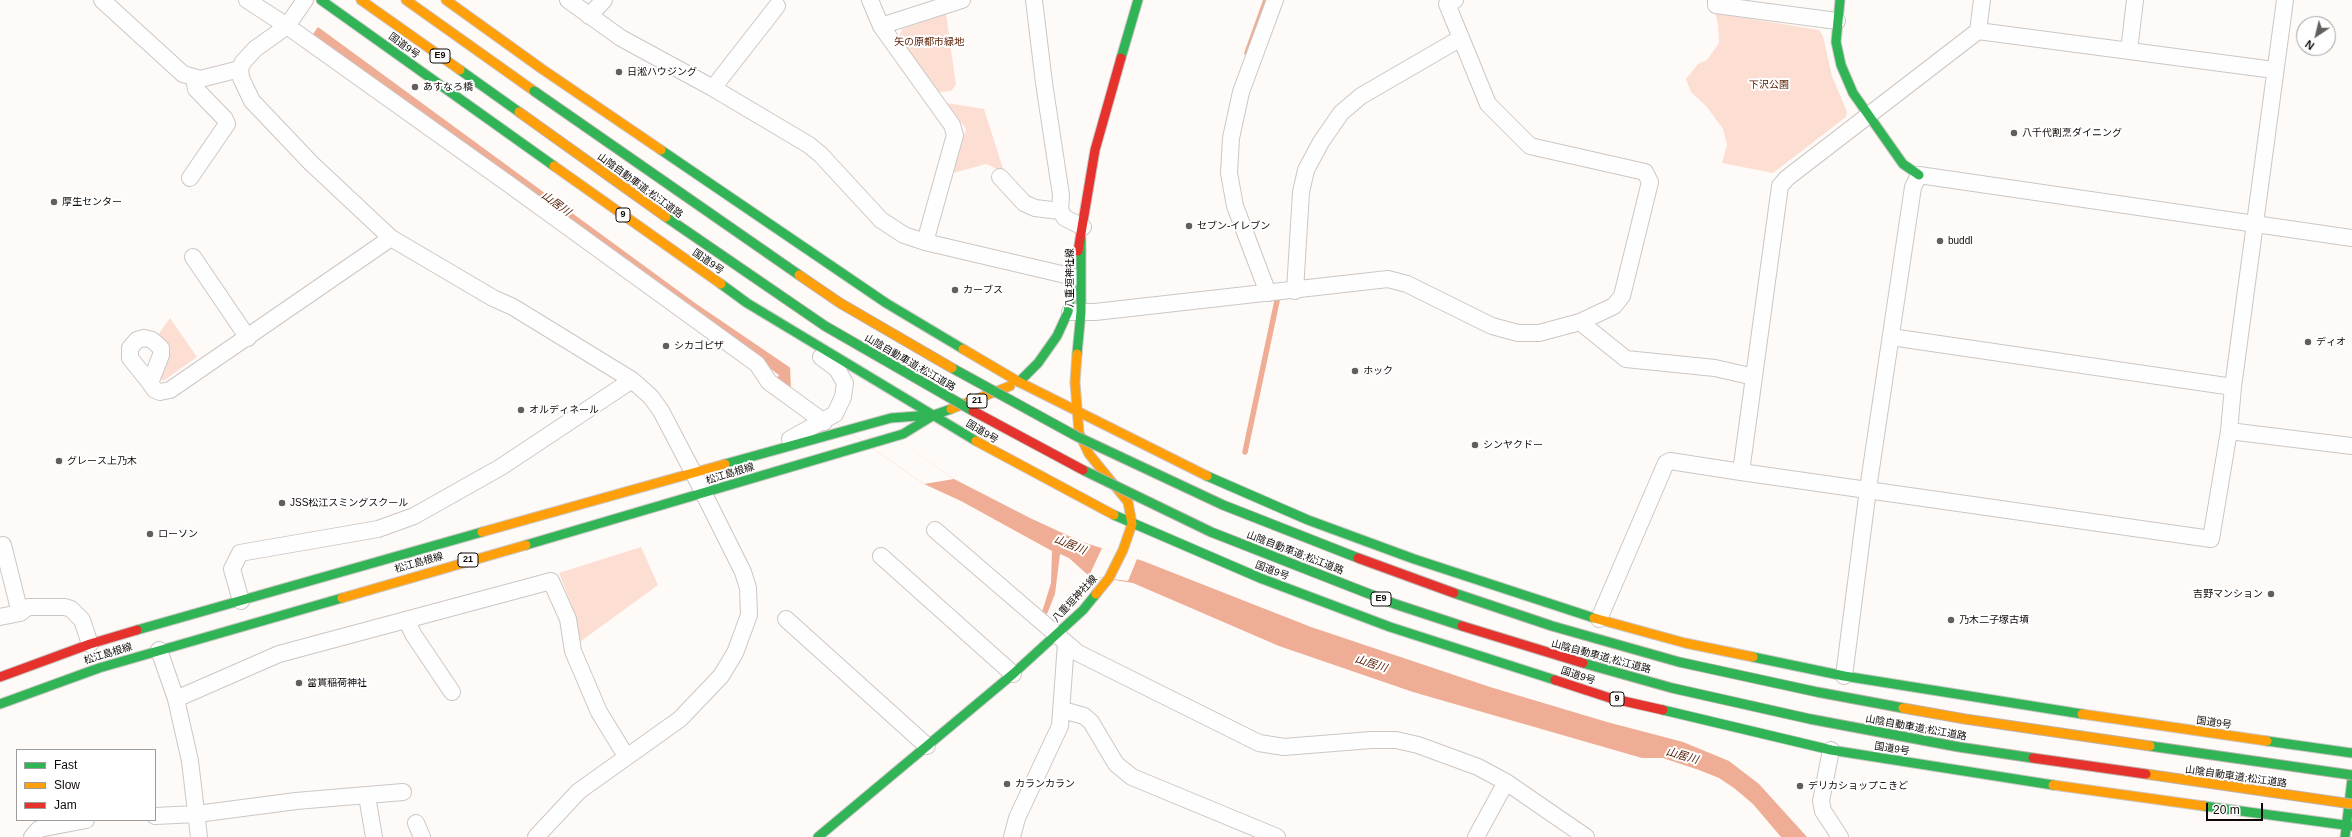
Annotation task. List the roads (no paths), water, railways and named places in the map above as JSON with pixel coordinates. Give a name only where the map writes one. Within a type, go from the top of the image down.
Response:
[{"type":"main road","name":"国道9号","points":[[321,0],[747,303],[995,452],[1132,524],[1260,578],[1390,627],[1588,691],[1831,750],[2046,784],[2349,826]]},
{"type":"main road","name":"山陰自動車道;松江道路","points":[[361,0],[734,266],[825,326],[919,382],[1060,459],[1211,532],[1395,604],[1541,652],[1672,688],[1810,719],[1959,747],[2352,804]]},
{"type":"main road","name":"山陰自動車道;松江道路","points":[[406,0],[757,248],[840,303],[934,358],[1076,436],[1223,505],[1406,577],[1552,626],[1656,656],[1817,692],[1965,719],[2352,774]]},
{"type":"main road","name":"国道9号","points":[[446,0],[549,73],[886,303],[1019,382],[1227,486],[1308,520],[1414,559],[1599,619],[1685,643],[1844,676],[2116,720],[2352,753]]},
{"type":"main road","name":"八重垣神社線","points":[[818,837],[1012,674],[1061,639],[1109,578],[1123,550],[1132,524],[1128,502],[1089,454],[1079,433],[1076,411],[1075,382],[1074,277],[1095,150],[1138,0]]},
{"type":"main road","points":[[1840,0],[1836,42],[1840,65],[1853,93],[1903,164],[1919,175]]},
{"type":"main road","name":"八重垣神社線","points":[[1019,382],[1038,363],[1074,312],[1082,233]]},
{"type":"main road","name":"松江島根線","points":[[0,704],[99,668],[159,650],[703,494],[903,434],[934,415],[978,400],[1019,382]]},
{"type":"main road","name":"松江島根線","points":[[0,677],[90,644],[693,472],[891,418],[934,415]]},
{"type":"main road","points":[[2345,837],[2349,826],[2352,779]]},
{"type":"street","points":[[102,0],[183,74],[194,78],[204,78],[240,69]]},
{"type":"street","points":[[247,0],[287,26],[517,189],[757,364],[769,382],[824,422]]},
{"type":"street","points":[[305,0],[287,26],[248,55],[240,69],[245,89],[252,101],[311,163],[392,238],[493,298],[513,307],[632,380],[651,398],[661,411],[693,472],[743,572],[748,588],[749,615],[735,652],[717,681],[680,719],[626,756],[579,791],[536,837]]},
{"type":"street","points":[[568,0],[588,16],[621,38],[714,88],[808,145],[821,155],[881,220],[904,235],[924,242],[1074,277]]},
{"type":"street","points":[[588,16],[604,0]]},
{"type":"street","points":[[870,0],[881,26],[952,125],[955,135],[924,242]]},
{"type":"street","points":[[881,26],[962,0]]},
{"type":"street","points":[[1034,0],[1044,83],[1061,194],[1060,211],[1065,218],[1082,233]]},
{"type":"street","points":[[1268,293],[1235,206],[1229,173],[1231,138],[1241,92],[1275,0]]},
{"type":"street","points":[[1074,312],[1095,312],[1295,291],[1388,279],[1407,284],[1492,326],[1518,333],[1539,333],[1580,322],[1606,311],[1622,296],[1650,182],[1645,172],[1530,146],[1488,104],[1447,4],[1455,0]]},
{"type":"street","points":[[1716,0],[1716,5],[1837,21]]},
{"type":"street","points":[[1978,31],[1982,0]]},
{"type":"street","points":[[2129,51],[2135,0]]},
{"type":"street","points":[[1599,619],[1666,463],[1670,461],[2211,540],[2229,430],[2233,387],[2274,70],[2285,0]]},
{"type":"street","points":[[714,88],[777,6]]},
{"type":"street","points":[[1741,472],[1780,186],[1868,115],[1978,31],[2274,70]]},
{"type":"street","points":[[1295,291],[1301,192],[1306,170],[1320,142],[1341,113],[1361,96],[1461,38]]},
{"type":"street","points":[[190,178],[227,124],[225,119],[196,89],[194,78]]},
{"type":"street","points":[[1844,676],[1868,489],[1913,187],[1919,175],[2352,238]]},
{"type":"street","points":[[1000,176],[1024,203],[1035,208],[1060,211]]},
{"type":"street","points":[[150,383],[160,392],[170,390],[392,238]]},
{"type":"street","points":[[193,257],[248,338]]},
{"type":"street","points":[[747,303],[837,369],[845,383],[843,397],[835,414],[824,422],[756,455]]},
{"type":"street","points":[[1580,322],[1626,359],[1715,368],[1754,377]]},
{"type":"street","points":[[1891,337],[2233,387]]},
{"type":"street","points":[[241,601],[232,569],[240,553],[378,529],[414,516],[501,467],[632,380]]},
{"type":"street","points":[[2229,430],[2352,446]]},
{"type":"street","points":[[935,530],[1078,653],[1259,743],[1284,747],[1370,740],[1396,740],[1418,745],[1448,755],[1506,782],[1586,837]]},
{"type":"street","points":[[3,545],[20,613]]},
{"type":"street","points":[[881,556],[1012,674]]},
{"type":"street","points":[[176,699],[279,654],[407,621],[551,581],[568,618],[573,651],[599,712],[626,756]]},
{"type":"street","points":[[0,617],[20,613],[28,607],[71,609],[82,620],[90,644]]},
{"type":"street","points":[[786,619],[927,746]]},
{"type":"street","points":[[407,621],[413,634],[452,692]]},
{"type":"street","points":[[1012,837],[1017,818],[1058,734],[1062,710],[1061,639]]},
{"type":"street","points":[[159,650],[176,699],[190,761],[199,837]]},
{"type":"street","points":[[1062,710],[1084,716],[1091,722],[1116,764],[1132,777],[1277,837]]},
{"type":"street","points":[[1831,750],[1822,801],[1823,811],[1837,836]]},
{"type":"street","points":[[1476,837],[1506,782]]},
{"type":"street","points":[[156,816],[197,814],[289,802],[403,792]]},
{"type":"street","points":[[366,796],[374,837]]},
{"type":"street","points":[[32,837],[39,829],[81,821]]},
{"type":"water","name":"山居川","points":[[318,27],[695,303],[954,479],[1030,518],[1082,542],[1143,561],[1311,627],[1490,687],[1607,722],[1683,742],[1729,761],[1759,784],[1807,837],[1781,837],[1753,804],[1734,788],[1719,778],[1699,770],[1663,758],[1642,758],[1413,692],[1279,646],[1133,583],[1089,576],[1069,558],[1060,554],[1055,594],[1047,614],[1042,612],[1051,583],[1052,551],[961,501],[924,484],[775,381],[779,375],[311,37]]},
{"type":"waterway","points":[[1247,53],[1266,0]]},
{"type":"waterway","points":[[1245,452],[1277,301]]},
{"type":"place","name":"日淞ハウジング","points":[[619,72]]},
{"type":"place","name":"あすなろ橋","points":[[415,87]]},
{"type":"place","name":"八千代割烹ダイニング","points":[[2014,133]]},
{"type":"place","name":"厚生センター","points":[[54,202]]},
{"type":"place","name":"セブン-イレブン","points":[[1189,226]]},
{"type":"place","name":"buddl","points":[[1940,241]]},
{"type":"place","name":"カーブス","points":[[955,290]]},
{"type":"place","name":"ディオ","points":[[2308,342]]},
{"type":"place","name":"シカゴピザ","points":[[666,346]]},
{"type":"place","name":"ホック","points":[[1355,371]]},
{"type":"place","name":"オルディネール","points":[[521,410]]},
{"type":"place","name":"シンヤクドー","points":[[1475,445]]},
{"type":"place","name":"グレース上乃木","points":[[59,461]]},
{"type":"place","name":"JSS松江スミングスクール","points":[[282,503]]},
{"type":"place","name":"ローソン","points":[[150,534]]},
{"type":"place","name":"吉野マンション","points":[[2271,594]]},
{"type":"place","name":"乃木二子塚古墳","points":[[1951,620]]},
{"type":"place","name":"當貫稲荷神社","points":[[299,683]]},
{"type":"place","name":"カランカラン","points":[[1007,784]]},
{"type":"place","name":"デリカショップこきど","points":[[1800,786]]},
{"type":"park label","name":"矢の原都市緑地","points":[[929,42]]},
{"type":"park label","name":"下沢公園","points":[[1769,85]]}]
